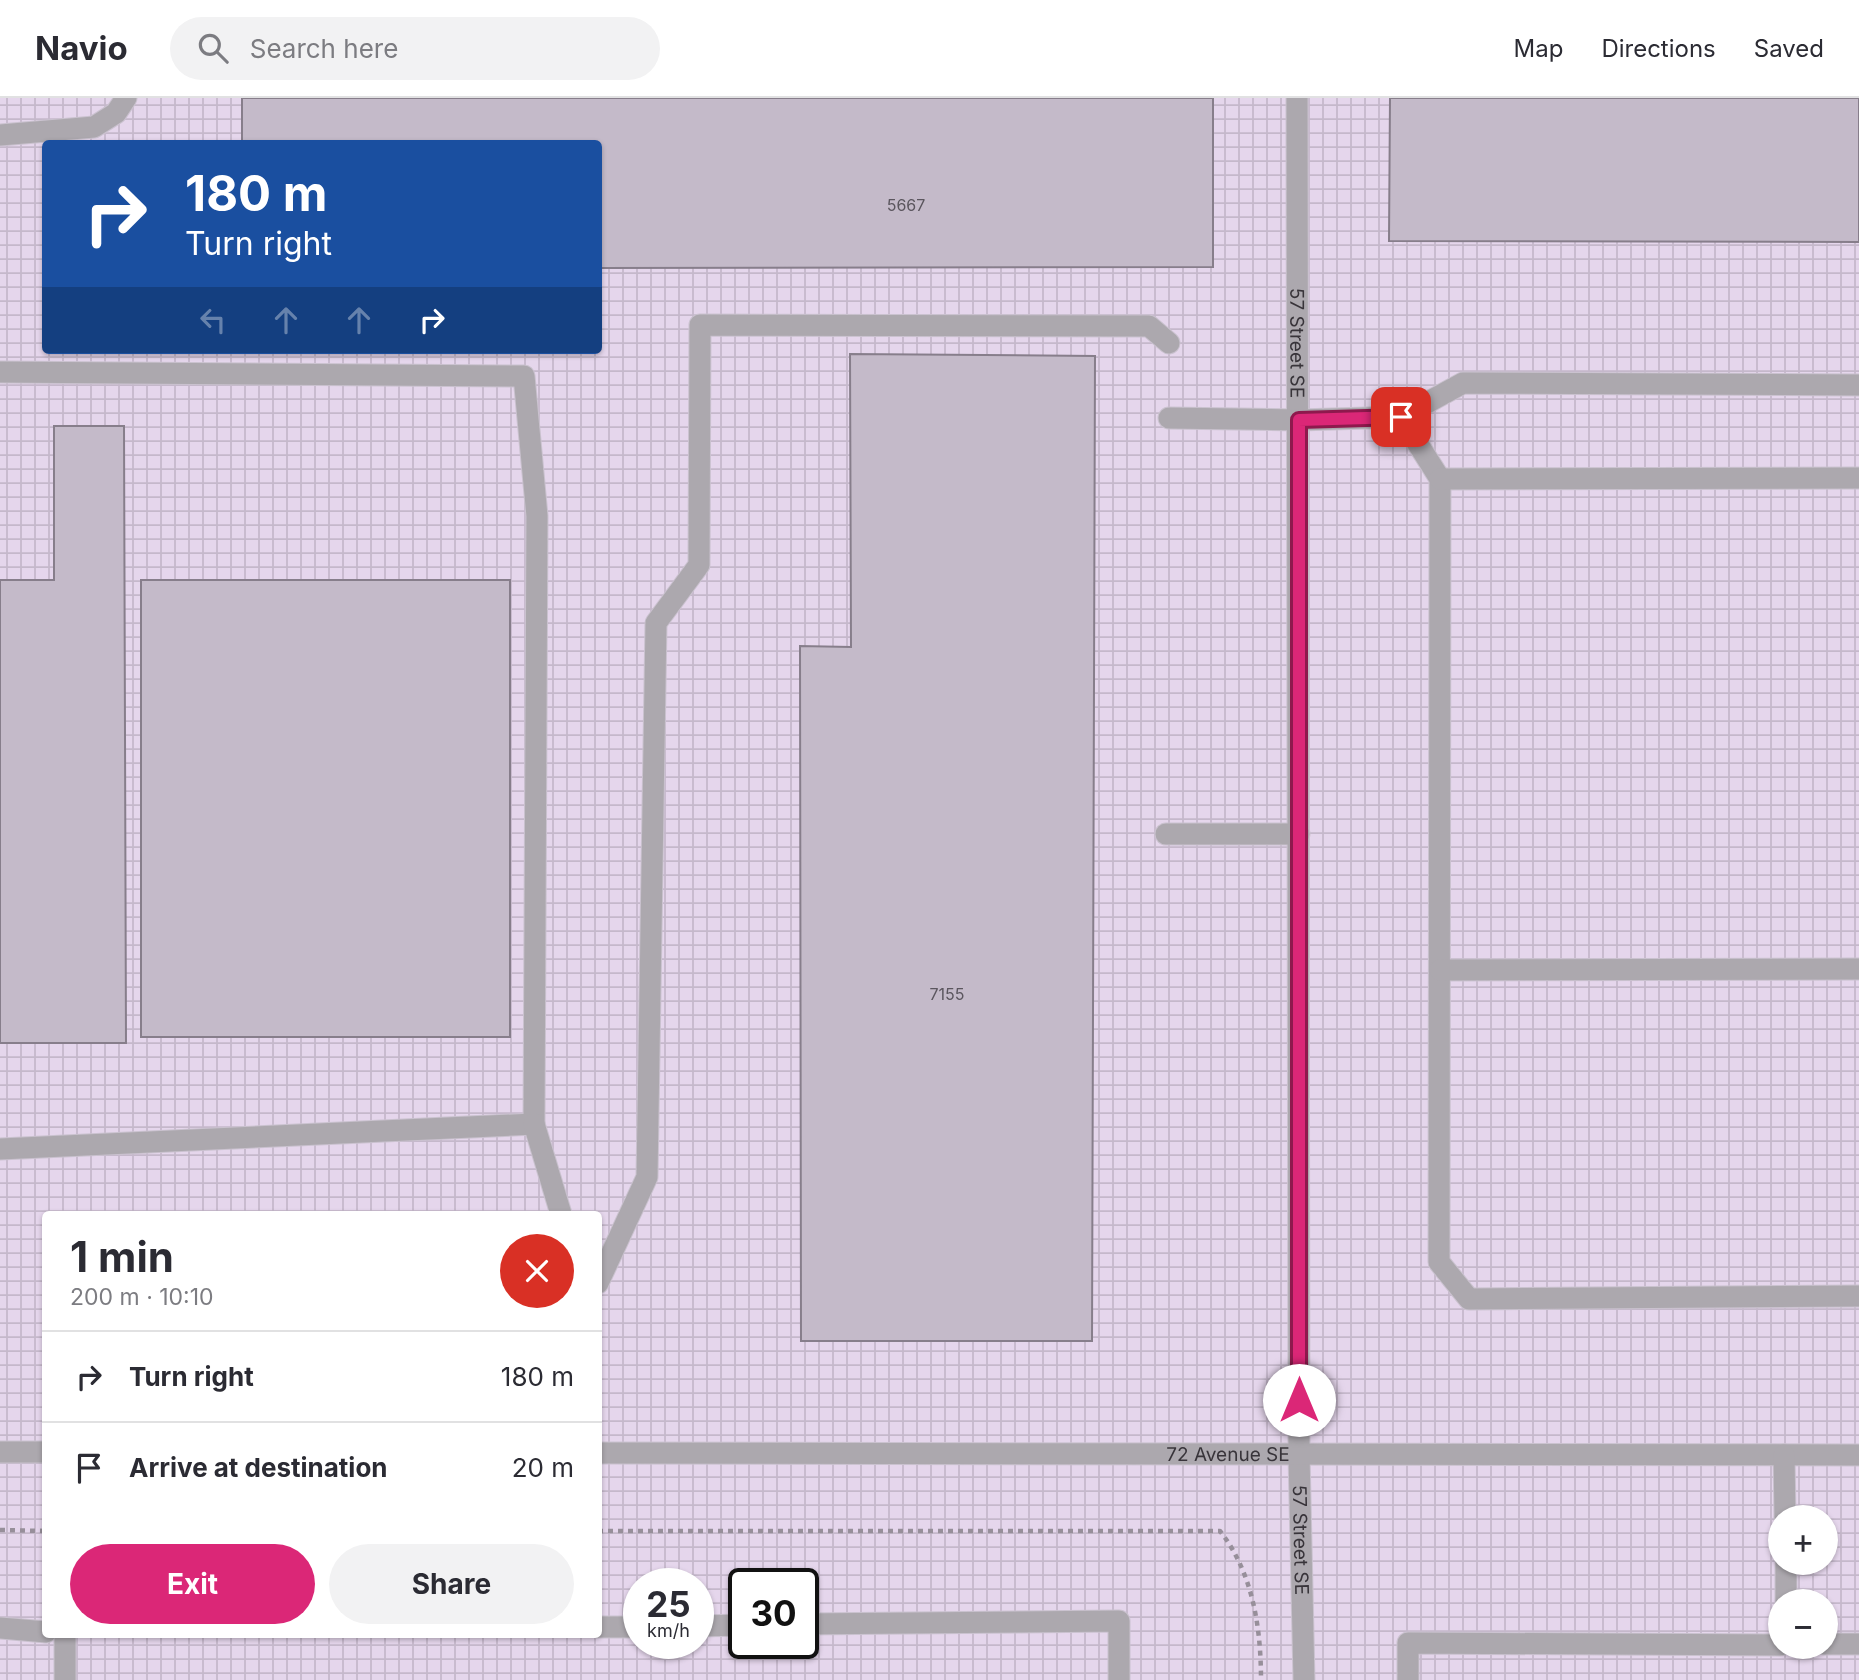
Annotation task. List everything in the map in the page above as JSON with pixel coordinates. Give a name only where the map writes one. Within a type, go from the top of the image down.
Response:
[{"type":"street","points":[[0,135],[94,127],[116,113],[126,98]]},
{"type":"street","name":"57 Street SE","points":[[1297,98],[1299,1454],[1304,1680]]},
{"type":"street","points":[[602,1275],[648,1177],[656,623],[699,565],[700,326],[1149,326],[1170,343]]},
{"type":"street","points":[[0,372],[524,376],[537,516],[534,1125],[560,1211]]},
{"type":"street","points":[[1169,418],[1299,420],[1401,417],[1463,383],[1859,385]]},
{"type":"street","points":[[1401,417],[1440,479],[1439,1262],[1469,1299],[1859,1296]]},
{"type":"street","points":[[1440,479],[1859,478]]},
{"type":"street","points":[[1166,834],[1299,834]]},
{"type":"street","points":[[1440,970],[1859,970]]},
{"type":"street","points":[[0,1149],[534,1125]]},
{"type":"street","points":[[0,1452],[42,1452]]},
{"type":"street","name":"72 Avenue SE","points":[[602,1453],[1859,1455]]},
{"type":"street","points":[[1784,1455],[1785,1505]]},
{"type":"street","points":[[819,1625],[1119,1620],[1119,1680]]},
{"type":"street","points":[[602,1627],[623,1626]]},
{"type":"street","points":[[0,1628],[42,1632]]},
{"type":"street","points":[[65,1638],[65,1680]]},
{"type":"street","points":[[1408,1680],[1408,1643],[1768,1645]]},
{"type":"street","points":[[1838,1644],[1859,1644]]},
{"type":"path","points":[[0,1530],[42,1531]]},
{"type":"path","points":[[602,1531],[1220,1531],[1232,1546],[1253,1601],[1259,1636],[1261,1680]]},
{"type":"shaded area","points":[[0,98],[1859,98],[1859,1680],[0,1680]]},
{"type":"building","points":[[242,98],[1213,98],[1213,267],[602,268],[602,140],[242,140]]},
{"type":"building","points":[[1390,98],[1859,98],[1859,242],[1389,241]]},
{"type":"building","points":[[850,354],[1095,356],[1092,1341],[801,1341],[800,646],[851,647]]},
{"type":"building","points":[[54,426],[124,426],[126,1043],[0,1043],[0,580],[54,580]]},
{"type":"building","points":[[141,580],[510,580],[510,1037],[141,1037]]},
{"type":"route","points":[[1299,1400],[1299,420],[1401,417]]}]
